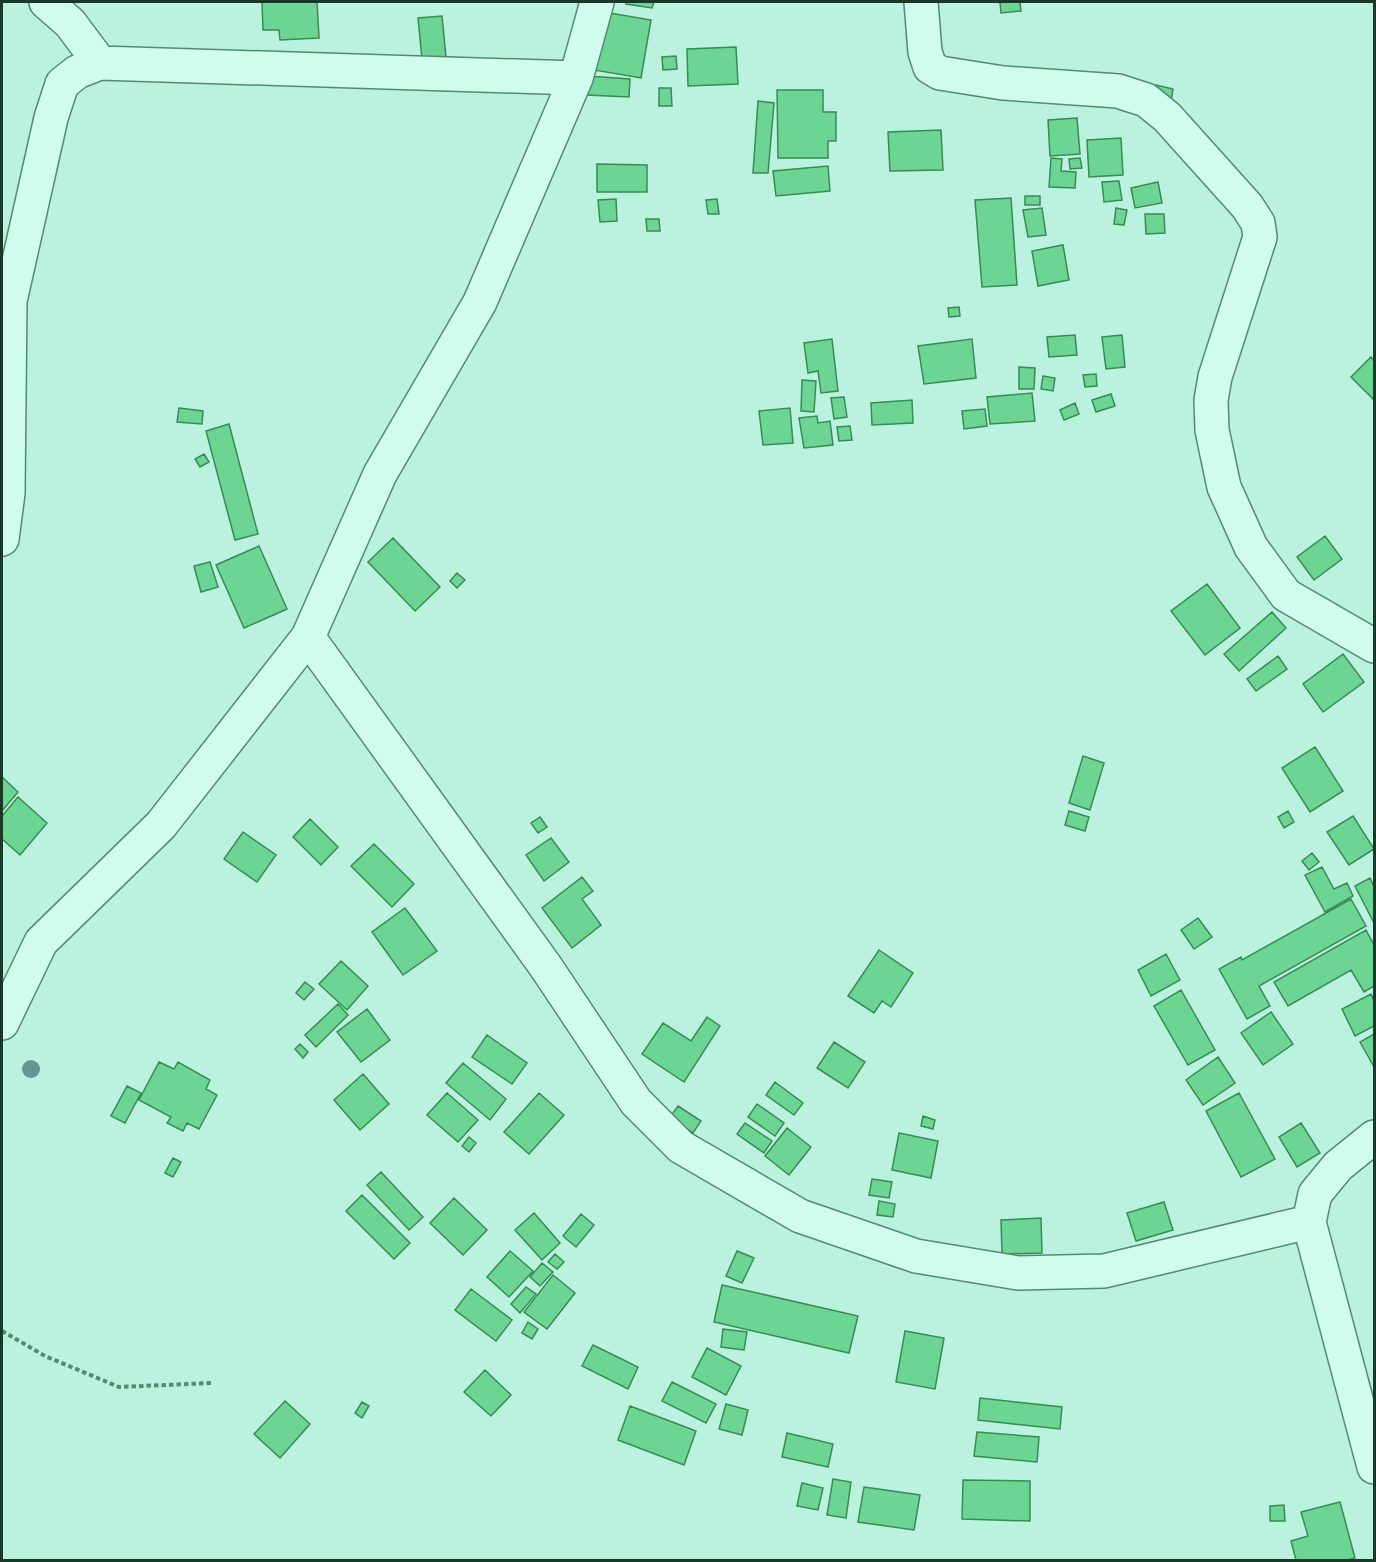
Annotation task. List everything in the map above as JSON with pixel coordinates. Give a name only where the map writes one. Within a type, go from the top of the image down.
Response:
[{"type":"street","points":[[46,2],[70,23],[100,63]]},
{"type":"street","points":[[2,1023],[41,942],[161,825],[308,637],[380,474],[480,302],[576,78],[597,2]]},
{"type":"street","points":[[921,2],[925,52],[930,67],[940,73],[1004,83],[1118,91],[1146,100],[1167,117],[1247,206],[1258,222],[1260,237],[1215,377],[1211,400],[1212,430],[1224,487],[1251,547],[1286,595],[1374,646]]},
{"type":"street","points":[[2,538],[8,493],[9,301],[51,118],[62,84],[77,72],[100,63],[576,78]]},
{"type":"street","points":[[308,637],[546,967],[636,1102],[681,1147],[800,1216],[916,1256],[1018,1273],[1104,1271],[1310,1222]]},
{"type":"street","points":[[1374,1137],[1338,1166],[1315,1194],[1310,1222],[1374,1467]]},
{"type":"path","points":[[2,1331],[45,1356],[119,1387],[211,1383]]},
{"type":"building","points":[[262,2],[317,2],[319,38],[280,40],[279,30],[263,30]]},
{"type":"building","points":[[626,2],[654,2],[652,8],[626,4]]},
{"type":"building","points":[[1000,2],[1020,2],[1021,11],[1001,13]]},
{"type":"building","points":[[604,12],[651,20],[641,78],[594,70]]},
{"type":"building","points":[[442,16],[446,57],[422,59],[418,18]]},
{"type":"building","points":[[736,47],[738,84],[688,86],[687,49]]},
{"type":"building","points":[[676,56],[677,69],[663,70],[662,57]]},
{"type":"building","points":[[588,76],[630,79],[629,97],[587,95]]},
{"type":"building","points":[[1156,85],[1173,89],[1171,102],[1153,99]]},
{"type":"building","points":[[659,88],[671,88],[672,106],[659,106]]},
{"type":"building","points":[[777,90],[823,90],[823,112],[836,112],[836,141],[828,141],[828,158],[778,158]]},
{"type":"building","points":[[758,101],[774,103],[768,173],[753,173]]},
{"type":"building","points":[[1077,118],[1080,154],[1050,156],[1048,120]]},
{"type":"building","points":[[941,130],[943,170],[890,171],[888,132]]},
{"type":"building","points":[[1121,138],[1123,175],[1089,177],[1087,140]]},
{"type":"building","points":[[1051,158],[1062,159],[1061,171],[1076,172],[1075,188],[1049,187]]},
{"type":"building","points":[[1080,158],[1082,168],[1070,169],[1069,159]]},
{"type":"building","points":[[597,164],[647,165],[647,192],[597,192]]},
{"type":"building","points":[[828,166],[830,191],[776,196],[773,171]]},
{"type":"building","points":[[1119,181],[1122,200],[1104,202],[1102,182]]},
{"type":"building","points":[[1158,182],[1162,203],[1135,208],[1131,188]]},
{"type":"building","points":[[1025,196],[1040,196],[1040,205],[1025,205]]},
{"type":"building","points":[[1011,198],[1017,285],[982,287],[975,200]]},
{"type":"building","points":[[616,199],[617,221],[600,222],[598,200]]},
{"type":"building","points":[[717,199],[719,214],[708,214],[706,200]]},
{"type":"building","points":[[1042,208],[1046,235],[1028,237],[1023,210]]},
{"type":"building","points":[[1116,208],[1127,210],[1124,225],[1114,224]]},
{"type":"building","points":[[1145,214],[1164,214],[1165,233],[1146,234]]},
{"type":"building","points":[[646,219],[659,219],[660,231],[647,231]]},
{"type":"building","points":[[1063,245],[1069,280],[1038,286],[1032,251]]},
{"type":"building","points":[[959,307],[960,316],[949,317],[948,308]]},
{"type":"building","points":[[1075,335],[1077,355],[1049,357],[1047,337]]},
{"type":"building","points":[[1122,335],[1125,367],[1106,369],[1102,337]]},
{"type":"building","points":[[832,339],[838,391],[821,393],[818,371],[808,373],[804,343]]},
{"type":"building","points":[[972,339],[976,378],[924,384],[918,346]]},
{"type":"building","points":[[1371,357],[1374,361],[1374,400],[1351,377]]},
{"type":"building","points":[[1019,367],[1035,368],[1034,389],[1019,389]]},
{"type":"building","points":[[1096,374],[1097,386],[1085,387],[1083,375]]},
{"type":"building","points":[[1043,376],[1055,378],[1053,391],[1041,389]]},
{"type":"building","points":[[802,380],[816,381],[814,412],[801,411]]},
{"type":"building","points":[[1032,393],[1035,421],[990,424],[987,397]]},
{"type":"building","points":[[1111,394],[1115,406],[1096,412],[1092,400]]},
{"type":"building","points":[[844,397],[847,417],[834,419],[831,398]]},
{"type":"building","points":[[912,400],[913,423],[872,425],[871,403]]},
{"type":"building","points":[[1075,403],[1079,414],[1064,420],[1060,410]]},
{"type":"building","points":[[179,408],[203,411],[202,424],[177,422]]},
{"type":"building","points":[[790,408],[793,443],[763,445],[759,411]]},
{"type":"building","points":[[985,409],[987,426],[964,429],[962,411]]},
{"type":"building","points":[[817,416],[818,423],[830,421],[833,445],[804,448],[799,418]]},
{"type":"building","points":[[229,424],[258,534],[235,540],[206,431]]},
{"type":"building","points":[[850,426],[852,440],[839,441],[837,427]]},
{"type":"building","points":[[204,454],[209,462],[200,467],[195,459]]},
{"type":"building","points":[[1325,536],[1342,559],[1314,580],[1297,557]]},
{"type":"building","points":[[393,538],[440,587],[415,611],[368,562]]},
{"type":"building","points":[[259,546],[287,609],[244,628],[216,565]]},
{"type":"building","points":[[210,562],[218,587],[201,592],[194,566]]},
{"type":"building","points":[[457,573],[465,580],[457,588],[450,581]]},
{"type":"building","points":[[1207,584],[1240,628],[1205,655],[1171,611]]},
{"type":"building","points":[[1272,612],[1286,628],[1239,671],[1224,654]]},
{"type":"building","points":[[1343,654],[1364,682],[1323,712],[1303,684]]},
{"type":"building","points":[[1278,656],[1287,669],[1256,691],[1247,679]]},
{"type":"building","points":[[1315,747],[1343,791],[1310,812],[1282,768]]},
{"type":"building","points":[[1083,756],[1104,763],[1090,810],[1069,803]]},
{"type":"building","points":[[2,777],[18,792],[2,811]]},
{"type":"building","points":[[18,797],[47,823],[20,855],[2,839],[2,816]]},
{"type":"building","points":[[1069,811],[1089,817],[1085,831],[1065,825]]},
{"type":"building","points":[[1288,811],[1294,822],[1284,828],[1278,817]]},
{"type":"building","points":[[1353,816],[1374,849],[1349,865],[1327,832]]},
{"type":"building","points":[[540,817],[547,827],[538,833],[531,823]]},
{"type":"building","points":[[310,819],[338,847],[321,865],[293,837]]},
{"type":"building","points":[[243,832],[276,855],[257,882],[224,859]]},
{"type":"building","points":[[551,838],[569,862],[544,881],[526,855]]},
{"type":"building","points":[[374,844],[414,884],[392,907],[351,866]]},
{"type":"building","points":[[1312,853],[1319,862],[1309,870],[1302,861]]},
{"type":"building","points":[[1322,867],[1334,889],[1347,883],[1353,896],[1325,912],[1305,875]]},
{"type":"building","points":[[582,877],[593,891],[582,899],[601,925],[572,948],[542,908]]},
{"type":"building","points":[[1370,878],[1374,887],[1374,923],[1355,886]]},
{"type":"building","points":[[1351,899],[1366,926],[1259,986],[1270,1006],[1247,1019],[1219,969],[1241,957],[1242,960]]},
{"type":"building","points":[[405,908],[437,951],[403,975],[372,932]]},
{"type":"building","points":[[1198,918],[1212,937],[1194,949],[1181,930]]},
{"type":"building","points":[[1366,930],[1374,945],[1374,986],[1364,992],[1351,970],[1288,1006],[1274,982]]},
{"type":"building","points":[[879,950],[913,973],[891,1007],[882,1001],[874,1013],[848,996]]},
{"type":"building","points":[[1166,954],[1180,980],[1151,996],[1138,970]]},
{"type":"building","points":[[341,961],[368,986],[347,1010],[319,984]]},
{"type":"building","points":[[305,982],[314,989],[304,1000],[296,993]]},
{"type":"building","points":[[1181,990],[1215,1050],[1188,1065],[1154,1006]]},
{"type":"building","points":[[1371,994],[1374,1001],[1374,1026],[1355,1036],[1342,1009]]},
{"type":"building","points":[[338,1004],[348,1015],[316,1047],[305,1035]]},
{"type":"building","points":[[367,1009],[390,1040],[361,1062],[337,1032]]},
{"type":"building","points":[[1271,1012],[1293,1044],[1263,1065],[1241,1033]]},
{"type":"building","points":[[707,1017],[720,1026],[684,1082],[642,1054],[663,1023],[691,1041]]},
{"type":"building","points":[[1374,1034],[1374,1067],[1360,1042]]},
{"type":"building","points":[[487,1035],[527,1063],[512,1084],[472,1057]]},
{"type":"building","points":[[834,1042],[865,1062],[848,1088],[817,1068]]},
{"type":"building","points":[[300,1044],[308,1052],[303,1058],[295,1049]]},
{"type":"building","points":[[1218,1057],[1235,1083],[1203,1105],[1186,1080]]},
{"type":"building","points":[[159,1062],[174,1069],[178,1062],[210,1080],[206,1089],[217,1095],[199,1129],[187,1123],[183,1131],[167,1123],[171,1117],[139,1100]]},
{"type":"building","points":[[463,1063],[506,1099],[490,1120],[446,1083]]},
{"type":"building","points":[[363,1074],[389,1104],[360,1130],[334,1100]]},
{"type":"building","points":[[775,1082],[803,1103],[794,1115],[766,1095]]},
{"type":"building","points":[[127,1086],[141,1093],[125,1123],[111,1116]]},
{"type":"building","points":[[447,1093],[478,1120],[458,1142],[427,1115]]},
{"type":"building","points":[[539,1093],[564,1115],[529,1154],[504,1132]]},
{"type":"building","points":[[1239,1093],[1275,1159],[1241,1177],[1206,1111]]},
{"type":"building","points":[[757,1104],[784,1123],[775,1136],[748,1117]]},
{"type":"building","points":[[678,1106],[701,1121],[693,1133],[670,1117]]},
{"type":"building","points":[[923,1116],[935,1120],[933,1129],[921,1126]]},
{"type":"building","points":[[745,1123],[772,1141],[764,1153],[737,1134]]},
{"type":"building","points":[[1301,1123],[1320,1153],[1297,1167],[1279,1137]]},
{"type":"building","points":[[787,1128],[811,1147],[789,1175],[765,1156]]},
{"type":"building","points":[[899,1133],[938,1141],[931,1178],[892,1170]]},
{"type":"building","points":[[469,1137],[476,1143],[469,1152],[462,1146]]},
{"type":"building","points":[[173,1158],[181,1162],[173,1177],[165,1173]]},
{"type":"building","points":[[381,1172],[423,1217],[409,1230],[367,1185]]},
{"type":"building","points":[[872,1179],[892,1182],[889,1198],[869,1195]]},
{"type":"building","points":[[362,1195],[410,1243],[394,1259],[346,1211]]},
{"type":"building","points":[[454,1198],[487,1230],[463,1255],[430,1223]]},
{"type":"building","points":[[879,1201],[895,1204],[893,1217],[877,1215]]},
{"type":"building","points":[[1164,1202],[1173,1230],[1136,1241],[1127,1213]]},
{"type":"building","points":[[534,1213],[560,1243],[542,1260],[515,1230]]},
{"type":"building","points":[[581,1214],[594,1225],[576,1247],[563,1236]]},
{"type":"building","points":[[1041,1218],[1042,1253],[1002,1254],[1001,1220]]},
{"type":"building","points":[[510,1251],[533,1271],[509,1297],[487,1277]]},
{"type":"building","points":[[737,1251],[754,1258],[742,1283],[726,1276]]},
{"type":"building","points":[[555,1254],[564,1262],[557,1269],[548,1262]]},
{"type":"building","points":[[542,1263],[553,1272],[540,1286],[530,1277]]},
{"type":"building","points":[[553,1275],[575,1293],[547,1329],[524,1312]]},
{"type":"building","points":[[722,1285],[858,1316],[849,1353],[714,1322]]},
{"type":"building","points":[[526,1287],[536,1294],[520,1313],[511,1304]]},
{"type":"building","points":[[471,1289],[512,1320],[496,1341],[455,1310]]},
{"type":"building","points":[[528,1322],[538,1329],[532,1339],[522,1333]]},
{"type":"building","points":[[723,1329],[747,1332],[744,1350],[721,1347]]},
{"type":"building","points":[[905,1331],[944,1338],[935,1389],[896,1382]]},
{"type":"building","points":[[593,1345],[638,1367],[628,1389],[582,1366]]},
{"type":"building","points":[[707,1348],[741,1366],[726,1395],[692,1377]]},
{"type":"building","points":[[485,1370],[511,1395],[491,1416],[464,1392]]},
{"type":"building","points":[[672,1382],[716,1404],[706,1423],[662,1401]]},
{"type":"building","points":[[980,1398],[1062,1407],[1060,1429],[978,1420]]},
{"type":"building","points":[[285,1401],[310,1424],[280,1458],[254,1434]]},
{"type":"building","points":[[362,1402],[369,1406],[362,1418],[355,1413]]},
{"type":"building","points":[[726,1404],[748,1410],[742,1435],[719,1429]]},
{"type":"building","points":[[630,1406],[696,1431],[684,1465],[618,1440]]},
{"type":"building","points":[[977,1432],[1039,1437],[1037,1462],[974,1456]]},
{"type":"building","points":[[787,1433],[833,1444],[828,1467],[782,1457]]},
{"type":"building","points":[[833,1479],[851,1482],[846,1518],[827,1515]]},
{"type":"building","points":[[963,1480],[1030,1481],[1030,1521],[962,1519]]},
{"type":"building","points":[[802,1483],[823,1488],[818,1510],[797,1506]]},
{"type":"building","points":[[864,1487],[920,1495],[914,1530],[858,1522]]},
{"type":"building","points":[[1340,1502],[1355,1558],[1296,1560],[1291,1541],[1308,1536],[1301,1512]]},
{"type":"building","points":[[1284,1505],[1285,1521],[1270,1521],[1270,1506]]}]
